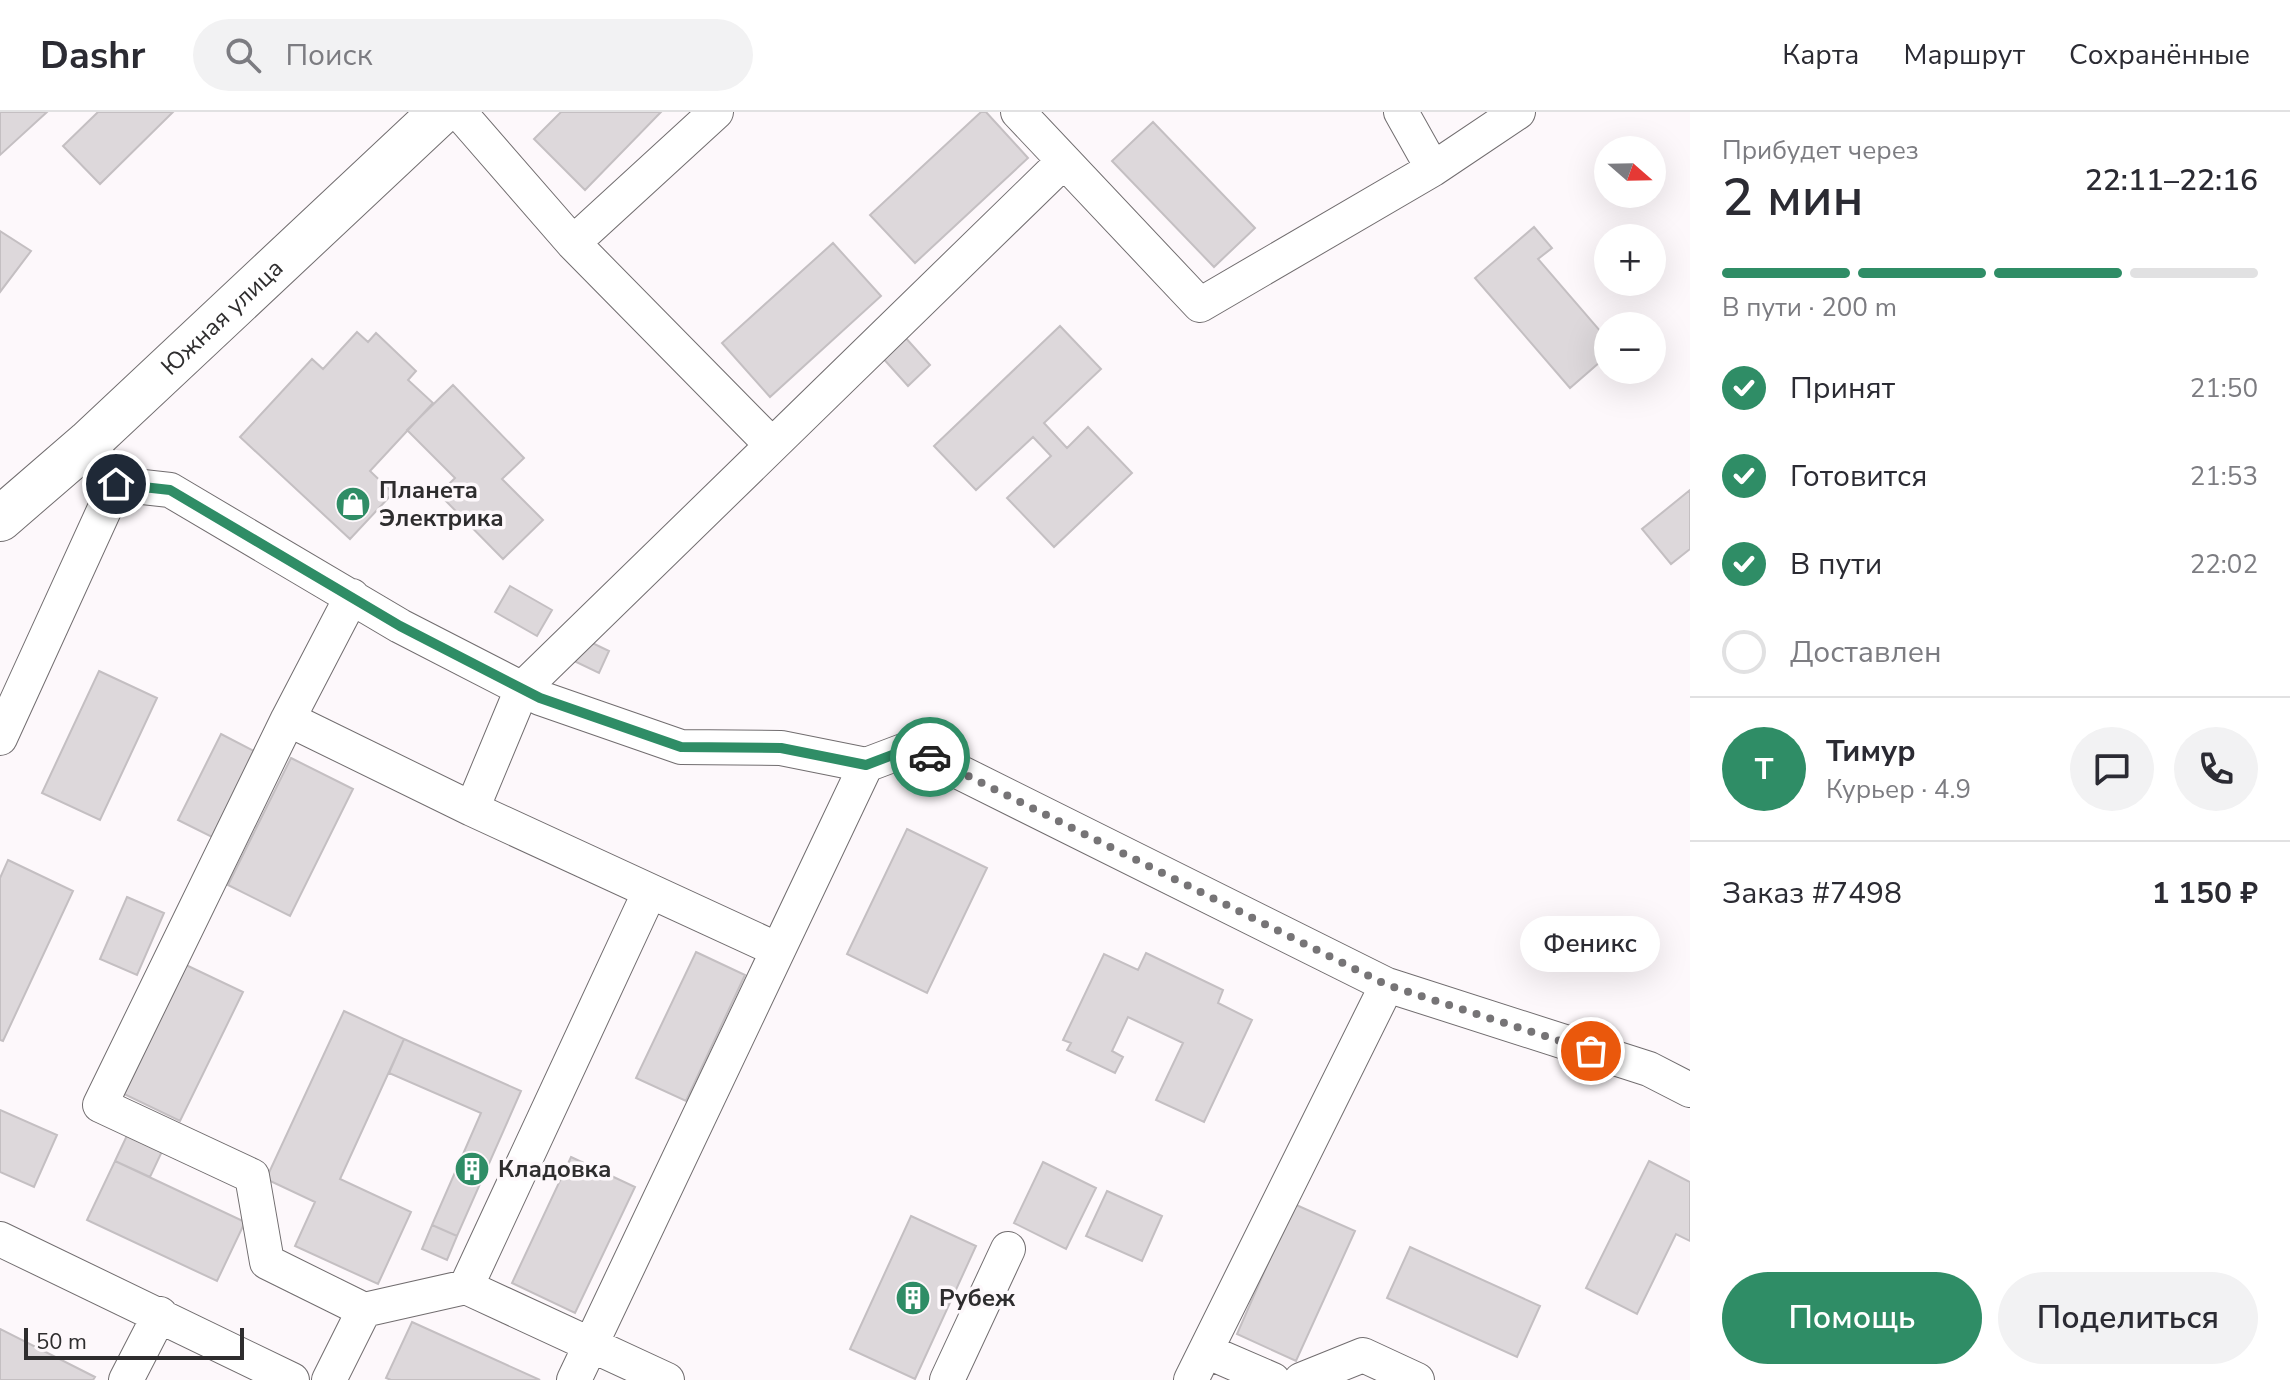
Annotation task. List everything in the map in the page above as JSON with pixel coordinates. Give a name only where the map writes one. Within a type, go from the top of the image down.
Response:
[{"type":"main road","name":"Южная улица","points":[[0,519],[88,443],[441,112]]},
{"type":"street","points":[[459,112],[573,243],[772,445]]},
{"type":"street","points":[[573,243],[716,112]]},
{"type":"street","points":[[1018,112],[1200,305],[1433,169],[1506,116]]},
{"type":"street","points":[[1401,112],[1433,169]]},
{"type":"street","points":[[472,809],[522,689],[1064,161]]},
{"type":"street","points":[[88,443],[116,484],[170,490],[400,626],[540,698],[681,747],[781,748],[866,765],[911,748],[1387,985],[1649,1069],[1690,1090]]},
{"type":"street","points":[[0,738],[116,484]]},
{"type":"street","points":[[352,596],[288,719],[100,1105],[252,1176],[267,1262],[364,1310],[466,1287],[667,1380]]},
{"type":"street","points":[[288,719],[472,809],[778,950]]},
{"type":"street","points":[[574,1380],[866,765]]},
{"type":"street","points":[[466,1287],[650,891]]},
{"type":"street","points":[[1273,1380],[1198,1365],[1387,985]]},
{"type":"street","points":[[0,1239],[292,1380]]},
{"type":"street","points":[[947,1380],[1008,1249]]},
{"type":"street","points":[[329,1380],[364,1310]]},
{"type":"street","points":[[126,1380],[160,1314]]},
{"type":"street","points":[[1301,1380],[1363,1355],[1417,1380]]},
{"type":"building","points":[[0,112],[47,112],[0,155]]},
{"type":"building","points":[[98,112],[173,112],[100,184],[63,146]]},
{"type":"building","points":[[561,112],[661,112],[585,190],[534,139]]},
{"type":"building","points":[[981,112],[986,112],[1028,158],[915,263],[870,215]]},
{"type":"building","points":[[1153,122],[1255,228],[1214,267],[1112,161]]},
{"type":"building","points":[[1534,227],[1552,248],[1538,259],[1594,324],[1594,367],[1570,388],[1475,278]]},
{"type":"building","points":[[0,231],[31,251],[0,292]]},
{"type":"building","points":[[833,243],[881,296],[770,397],[722,343]]},
{"type":"building","points":[[1060,326],[1101,369],[1044,423],[1067,448],[1088,427],[1132,473],[1054,547],[1007,498],[1051,456],[1033,437],[976,490],[934,446]]},
{"type":"building","points":[[357,332],[368,342],[376,333],[416,371],[408,380],[433,403],[370,471],[393,493],[350,539],[240,437],[312,359],[323,369]]},
{"type":"building","points":[[904,336],[930,365],[908,386],[881,356]]},
{"type":"building","points":[[453,385],[524,458],[502,479],[543,520],[503,559],[439,494],[455,478],[407,430]]},
{"type":"building","points":[[1690,490],[1690,549],[1671,564],[1642,529]]},
{"type":"building","points":[[510,586],[552,610],[537,636],[495,612]]},
{"type":"building","points":[[582,638],[609,651],[599,673],[572,660]]},
{"type":"building","points":[[99,671],[157,698],[100,820],[42,793]]},
{"type":"building","points":[[221,734],[256,752],[214,838],[178,820]]},
{"type":"building","points":[[291,758],[353,789],[290,916],[228,885]]},
{"type":"building","points":[[907,829],[987,868],[927,993],[847,954]]},
{"type":"building","points":[[8,860],[73,891],[3,1041],[0,1040],[0,878]]},
{"type":"building","points":[[127,897],[164,913],[137,975],[100,959]]},
{"type":"building","points":[[696,952],[745,975],[686,1101],[636,1078]]},
{"type":"building","points":[[1146,953],[1223,990],[1218,1003],[1252,1020],[1204,1122],[1156,1100],[1183,1043],[1128,1017],[1112,1051],[1123,1057],[1115,1073],[1067,1050],[1071,1043],[1063,1040],[1104,954],[1138,970]]},
{"type":"building","points":[[186,965],[243,992],[180,1121],[124,1094]]},
{"type":"building","points":[[344,1011],[404,1039],[340,1179],[411,1212],[378,1284],[295,1246],[315,1202],[266,1179]]},
{"type":"building","name":"Кладовка","points":[[404,1039],[521,1091],[457,1236],[432,1225],[481,1113],[389,1073]]},
{"type":"building","points":[[0,1110],[57,1135],[34,1187],[0,1172]]},
{"type":"building","points":[[130,1129],[165,1145],[150,1177],[115,1161]]},
{"type":"building","points":[[571,1157],[635,1187],[575,1313],[512,1283]]},
{"type":"building","points":[[115,1161],[245,1222],[217,1281],[87,1220]]},
{"type":"building","points":[[1649,1161],[1690,1182],[1690,1241],[1676,1234],[1637,1314],[1586,1288]]},
{"type":"building","points":[[1043,1162],[1096,1188],[1066,1249],[1014,1223]]},
{"type":"building","points":[[1107,1191],[1162,1216],[1142,1261],[1086,1236]]},
{"type":"building","points":[[1294,1204],[1355,1231],[1296,1361],[1237,1334]]},
{"type":"building","name":"Рубеж","points":[[911,1216],[976,1246],[915,1379],[850,1349]]},
{"type":"building","points":[[432,1225],[457,1236],[447,1260],[422,1249]]},
{"type":"building","points":[[1410,1247],[1540,1306],[1517,1357],[1387,1298]]},
{"type":"building","points":[[412,1322],[540,1380],[386,1378]]},
{"type":"building","points":[[0,1329],[95,1377],[93,1380],[0,1380]]},
{"type":"way so far","points":[[930,757],[1387,985],[1591,1051]]},
{"type":"place","name":"Планета Электрика","points":[[353,504]]},
{"type":"place","name":"Феникс","points":[[1591,1051]]},
{"type":"place","name":"Кладовка","points":[[472,1169]]},
{"type":"place","name":"Рубеж","points":[[913,1298]]},
{"type":"route","points":[[116,484],[170,490],[400,626],[540,698],[681,747],[781,748],[866,765],[911,748],[930,757]]}]
